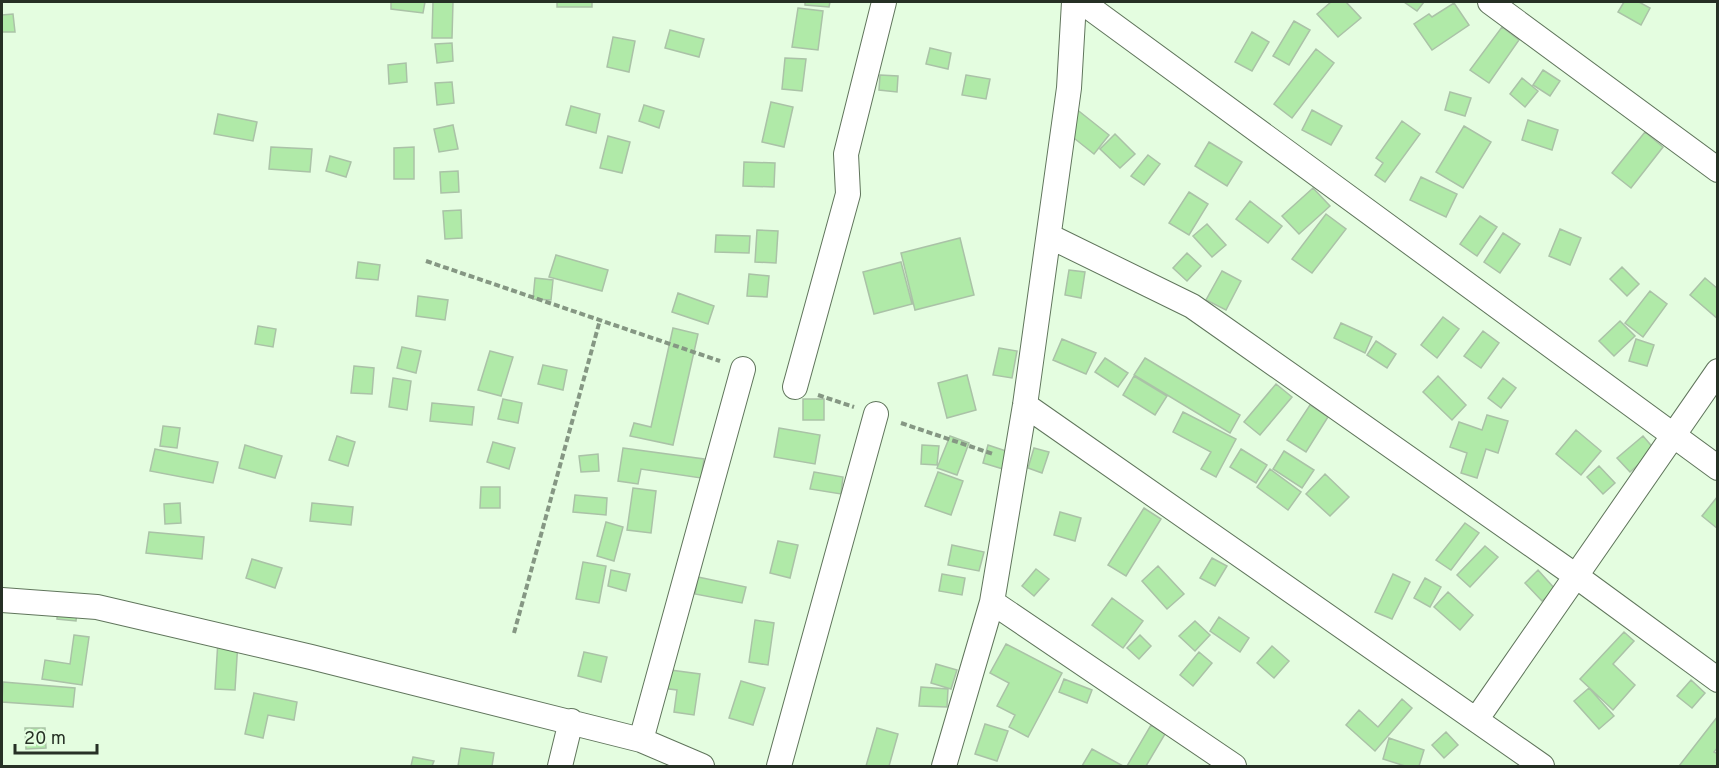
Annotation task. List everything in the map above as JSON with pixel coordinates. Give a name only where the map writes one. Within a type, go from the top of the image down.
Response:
[{"type":"street","points":[[795,387],[848,194],[846,154],[884,2]]},
{"type":"street","points":[[944,766],[992,602],[1025,405],[1049,236],[1069,88],[1074,2]]},
{"type":"street","points":[[1082,2],[1718,468]]},
{"type":"street","points":[[1490,2],[1718,170]]},
{"type":"street","points":[[1049,236],[1192,306],[1576,576],[1718,680]]},
{"type":"street","points":[[641,740],[743,369]]},
{"type":"street","points":[[1476,720],[1718,371]]},
{"type":"street","points":[[1025,405],[1542,766]]},
{"type":"street","points":[[779,766],[876,414]]},
{"type":"street","points":[[2,600],[97,607],[571,721],[641,740],[702,766]]},
{"type":"street","points":[[992,602],[1234,766]]},
{"type":"street","points":[[560,766],[571,721]]},
{"type":"path","points":[[514,633],[600,320]]},
{"type":"building","points":[[391,2],[425,2],[423,13],[391,9]]},
{"type":"building","points":[[433,2],[453,2],[452,38],[432,38]]},
{"type":"building","points":[[557,2],[592,2],[592,7],[557,7]]},
{"type":"building","points":[[805,2],[830,2],[829,7],[805,5]]},
{"type":"building","points":[[1331,2],[1346,2],[1361,18],[1338,37],[1317,14]]},
{"type":"building","points":[[1404,2],[1424,2],[1417,11]]},
{"type":"building","points":[[1624,2],[1639,2],[1650,8],[1641,25],[1618,12]]},
{"type":"building","points":[[1454,3],[1469,25],[1432,50],[1414,24],[1429,14],[1432,17]]},
{"type":"building","points":[[798,8],[823,11],[818,50],[792,47]]},
{"type":"building","points":[[13,14],[15,32],[2,32],[2,15]]},
{"type":"building","points":[[1294,21],[1310,30],[1289,65],[1273,56]]},
{"type":"building","points":[[1502,27],[1519,40],[1489,83],[1470,70]]},
{"type":"building","points":[[670,30],[704,39],[699,57],[665,48]]},
{"type":"building","points":[[1252,32],[1269,42],[1252,71],[1235,62]]},
{"type":"building","points":[[613,37],[635,41],[629,72],[607,67]]},
{"type":"building","points":[[452,43],[453,61],[437,63],[435,44]]},
{"type":"building","points":[[930,48],[951,53],[948,69],[926,64]]},
{"type":"building","points":[[1316,49],[1334,63],[1292,118],[1274,104]]},
{"type":"building","points":[[785,58],[806,59],[802,91],[782,89]]},
{"type":"building","points":[[406,63],[407,82],[389,84],[388,65]]},
{"type":"building","points":[[1543,70],[1560,81],[1550,96],[1533,85]]},
{"type":"building","points":[[880,75],[898,76],[897,92],[879,90]]},
{"type":"building","points":[[966,75],[990,79],[986,99],[962,95]]},
{"type":"building","points":[[1522,78],[1538,91],[1525,107],[1510,94]]},
{"type":"building","points":[[452,82],[454,103],[437,105],[435,83]]},
{"type":"building","points":[[1450,92],[1471,98],[1465,116],[1445,110]]},
{"type":"building","points":[[771,102],[793,107],[784,147],[762,142]]},
{"type":"building","points":[[644,105],[664,111],[659,128],[639,121]]},
{"type":"building","points":[[571,106],[600,114],[596,133],[566,125]]},
{"type":"building","points":[[1075,108],[1109,135],[1094,154],[1060,127]]},
{"type":"building","points":[[1312,110],[1342,126],[1331,145],[1302,130]]},
{"type":"building","points":[[218,114],[257,122],[253,141],[214,134]]},
{"type":"building","points":[[1528,120],[1558,130],[1552,150],[1522,140]]},
{"type":"building","points":[[1402,121],[1420,134],[1385,182],[1375,175],[1383,163],[1376,158]]},
{"type":"building","points":[[453,125],[458,149],[439,152],[434,129]]},
{"type":"building","points":[[1464,126],[1491,142],[1463,188],[1436,172]]},
{"type":"building","points":[[1645,132],[1663,147],[1631,188],[1612,173]]},
{"type":"building","points":[[1115,134],[1135,154],[1120,168],[1100,149]]},
{"type":"building","points":[[608,136],[630,142],[622,173],[600,168]]},
{"type":"building","points":[[1209,142],[1242,162],[1227,186],[1195,166]]},
{"type":"building","points":[[271,147],[312,149],[310,172],[269,169]]},
{"type":"building","points":[[414,147],[414,179],[394,179],[394,148]]},
{"type":"building","points":[[1148,155],[1160,164],[1144,185],[1131,176]]},
{"type":"building","points":[[330,156],[351,162],[346,177],[326,171]]},
{"type":"building","points":[[744,162],[775,163],[774,187],[743,186]]},
{"type":"building","points":[[458,171],[459,192],[441,193],[440,172]]},
{"type":"building","points":[[1421,177],[1457,194],[1446,217],[1410,200]]},
{"type":"building","points":[[1313,188],[1330,206],[1299,234],[1282,216]]},
{"type":"building","points":[[1189,192],[1208,204],[1189,235],[1169,223]]},
{"type":"building","points":[[1250,201],[1282,226],[1268,243],[1236,219]]},
{"type":"building","points":[[461,210],[462,238],[445,239],[443,211]]},
{"type":"building","points":[[1326,214],[1346,229],[1312,273],[1292,259]]},
{"type":"building","points":[[1480,216],[1497,227],[1477,256],[1460,244]]},
{"type":"building","points":[[1207,224],[1226,245],[1212,257],[1193,236]]},
{"type":"building","points":[[1560,229],[1581,238],[1570,265],[1549,256]]},
{"type":"building","points":[[757,230],[778,231],[776,263],[755,262]]},
{"type":"building","points":[[1503,233],[1520,244],[1500,273],[1484,262]]},
{"type":"building","points":[[716,235],[750,236],[749,253],[715,252]]},
{"type":"building","points":[[960,238],[974,295],[915,310],[901,253]]},
{"type":"building","points":[[1187,253],[1201,266],[1187,281],[1173,268]]},
{"type":"building","points":[[556,255],[608,270],[602,291],[549,277]]},
{"type":"building","points":[[358,262],[380,265],[378,280],[356,278]]},
{"type":"building","points":[[901,262],[912,304],[874,314],[863,272]]},
{"type":"building","points":[[1622,267],[1639,284],[1627,296],[1610,279]]},
{"type":"building","points":[[1069,270],[1085,272],[1081,298],[1065,295]]},
{"type":"building","points":[[1222,271],[1241,281],[1226,310],[1206,300]]},
{"type":"building","points":[[749,274],[769,276],[767,297],[747,296]]},
{"type":"building","points":[[535,278],[553,280],[551,300],[533,299]]},
{"type":"building","points":[[1705,278],[1718,289],[1718,319],[1690,295]]},
{"type":"building","points":[[1650,291],[1667,304],[1643,337],[1625,323]]},
{"type":"building","points":[[678,293],[714,306],[708,324],[672,312]]},
{"type":"building","points":[[418,296],[448,300],[445,320],[416,316]]},
{"type":"building","points":[[1443,317],[1459,329],[1437,358],[1421,345]]},
{"type":"building","points":[[1620,321],[1635,336],[1614,356],[1599,341]]},
{"type":"building","points":[[1341,323],[1372,337],[1365,353],[1334,338]]},
{"type":"building","points":[[258,326],[276,329],[273,347],[255,344]]},
{"type":"building","points":[[673,328],[698,334],[673,445],[630,436],[634,423],[651,427]]},
{"type":"building","points":[[1483,331],[1499,343],[1481,368],[1464,356]]},
{"type":"building","points":[[1062,339],[1096,353],[1086,374],[1053,360]]},
{"type":"building","points":[[1636,339],[1654,345],[1647,366],[1629,361]]},
{"type":"building","points":[[1376,341],[1396,354],[1387,368],[1367,355]]},
{"type":"building","points":[[402,347],[421,351],[416,373],[397,368]]},
{"type":"building","points":[[999,348],[1017,351],[1012,378],[993,375]]},
{"type":"building","points":[[490,351],[513,357],[501,396],[478,390]]},
{"type":"building","points":[[1105,358],[1128,373],[1118,387],[1095,372]]},
{"type":"building","points":[[1145,358],[1240,415],[1230,433],[1134,375]]},
{"type":"building","points":[[543,365],[567,370],[563,390],[538,384]]},
{"type":"building","points":[[354,366],[374,368],[372,394],[351,393]]},
{"type":"building","points":[[967,375],[976,410],[947,418],[938,383]]},
{"type":"building","points":[[1134,376],[1167,396],[1155,415],[1123,395]]},
{"type":"building","points":[[1438,376],[1466,405],[1452,420],[1423,392]]},
{"type":"building","points":[[393,378],[411,381],[407,410],[389,407]]},
{"type":"building","points":[[1503,378],[1516,388],[1501,408],[1488,398]]},
{"type":"building","points":[[1276,384],[1292,397],[1260,435],[1244,422]]},
{"type":"building","points":[[503,399],[522,403],[518,423],[498,419]]},
{"type":"building","points":[[803,399],[824,399],[824,420],[803,420]]},
{"type":"building","points":[[432,403],[474,407],[472,425],[430,421]]},
{"type":"building","points":[[1310,405],[1328,417],[1306,452],[1287,440]]},
{"type":"building","points":[[1183,412],[1236,439],[1216,477],[1201,469],[1211,452],[1173,432]]},
{"type":"building","points":[[1487,415],[1508,421],[1498,453],[1486,449],[1477,478],[1461,473],[1467,453],[1450,447],[1459,422],[1482,430]]},
{"type":"building","points":[[163,426],[180,428],[177,448],[160,446]]},
{"type":"building","points":[[779,428],[820,435],[815,464],[774,457]]},
{"type":"building","points":[[1576,430],[1601,451],[1581,475],[1556,454]]},
{"type":"building","points":[[337,436],[355,442],[348,466],[329,460]]},
{"type":"building","points":[[950,436],[969,443],[957,475],[937,468]]},
{"type":"building","points":[[1643,436],[1655,450],[1630,472],[1617,458]]},
{"type":"building","points":[[493,442],[515,448],[509,469],[487,462]]},
{"type":"building","points":[[245,445],[282,456],[275,478],[239,468]]},
{"type":"building","points":[[922,445],[939,446],[937,465],[921,464]]},
{"type":"building","points":[[988,445],[1009,452],[1003,469],[983,463]]},
{"type":"building","points":[[623,448],[704,459],[701,478],[641,469],[638,484],[618,481]]},
{"type":"building","points":[[1034,448],[1049,452],[1042,473],[1028,468]]},
{"type":"building","points":[[155,449],[218,462],[213,483],[150,471]]},
{"type":"building","points":[[1241,449],[1267,465],[1256,483],[1230,467]]},
{"type":"building","points":[[1284,451],[1314,470],[1302,488],[1273,469]]},
{"type":"building","points":[[598,454],[599,471],[581,472],[579,456]]},
{"type":"building","points":[[1599,466],[1615,483],[1603,494],[1587,477]]},
{"type":"building","points":[[1270,469],[1301,492],[1288,510],[1257,487]]},
{"type":"building","points":[[814,472],[843,477],[841,494],[810,489]]},
{"type":"building","points":[[938,472],[963,481],[951,515],[925,506]]},
{"type":"building","points":[[1325,474],[1349,497],[1330,516],[1306,494]]},
{"type":"building","points":[[481,487],[500,487],[500,508],[480,508]]},
{"type":"building","points":[[633,488],[656,491],[651,533],[627,530]]},
{"type":"building","points":[[575,495],[607,498],[606,515],[573,512]]},
{"type":"building","points":[[1718,496],[1718,529],[1702,516]]},
{"type":"building","points":[[180,503],[181,523],[165,524],[164,504]]},
{"type":"building","points":[[312,503],[353,507],[351,525],[310,521]]},
{"type":"building","points":[[1144,508],[1161,519],[1126,576],[1108,565]]},
{"type":"building","points":[[1060,512],[1081,518],[1075,541],[1054,535]]},
{"type":"building","points":[[606,522],[623,527],[614,561],[597,556]]},
{"type":"building","points":[[1465,523],[1479,533],[1451,570],[1436,560]]},
{"type":"building","points":[[149,532],[204,537],[202,559],[146,553]]},
{"type":"building","points":[[778,541],[798,545],[790,578],[770,573]]},
{"type":"building","points":[[952,545],[984,552],[979,571],[948,565]]},
{"type":"building","points":[[1485,546],[1498,557],[1470,587],[1457,575]]},
{"type":"building","points":[[1212,558],[1227,566],[1215,586],[1200,578]]},
{"type":"building","points":[[252,559],[282,568],[275,588],[246,578]]},
{"type":"building","points":[[583,562],[606,566],[599,603],[576,599]]},
{"type":"building","points":[[1158,566],[1184,594],[1167,609],[1142,581]]},
{"type":"building","points":[[1036,569],[1049,579],[1034,596],[1022,586]]},
{"type":"building","points":[[611,570],[630,574],[626,591],[608,586]]},
{"type":"building","points":[[1538,570],[1555,589],[1542,601],[1525,583]]},
{"type":"building","points":[[942,574],[965,578],[962,595],[939,591]]},
{"type":"building","points":[[1393,574],[1410,582],[1392,619],[1375,612]]},
{"type":"building","points":[[698,577],[746,587],[742,603],[695,594]]},
{"type":"building","points":[[1425,578],[1441,587],[1430,607],[1414,598]]},
{"type":"building","points":[[1448,592],[1473,615],[1460,630],[1434,607]]},
{"type":"building","points":[[1112,598],[1143,621],[1123,648],[1092,625]]},
{"type":"building","points":[[59,601],[78,602],[76,621],[57,619]]},
{"type":"building","points":[[1219,617],[1249,638],[1240,652],[1210,631]]},
{"type":"building","points":[[755,620],[774,623],[768,665],[749,662]]},
{"type":"building","points":[[1195,621],[1210,635],[1195,651],[1179,636]]},
{"type":"building","points":[[1624,632],[1634,641],[1613,664],[1635,685],[1613,710],[1580,679]]},
{"type":"building","points":[[74,635],[89,637],[82,685],[42,679],[45,660],[70,664]]},
{"type":"building","points":[[1140,635],[1151,646],[1139,659],[1127,648]]},
{"type":"building","points":[[218,640],[238,641],[235,690],[215,689]]},
{"type":"building","points":[[1006,644],[1062,673],[1028,737],[1009,727],[1015,715],[997,706],[1009,683],[990,673]]},
{"type":"building","points":[[1272,646],[1289,661],[1274,678],[1257,663]]},
{"type":"building","points":[[584,652],[607,657],[601,682],[578,676]]},
{"type":"building","points":[[1199,652],[1212,663],[1193,686],[1180,675]]},
{"type":"building","points":[[936,664],[957,670],[951,689],[931,683]]},
{"type":"building","points":[[663,669],[700,674],[694,715],[674,712],[677,690],[661,688]]},
{"type":"building","points":[[1064,679],[1092,690],[1087,703],[1059,692]]},
{"type":"building","points":[[1691,680],[1705,693],[1692,708],[1677,696]]},
{"type":"building","points":[[741,681],[765,688],[753,725],[729,718]]},
{"type":"building","points":[[3,682],[75,688],[73,707],[2,702]]},
{"type":"building","points":[[921,687],[948,689],[947,707],[919,706]]},
{"type":"building","points":[[1589,688],[1614,716],[1599,729],[1574,701]]},
{"type":"building","points":[[254,693],[297,702],[294,720],[268,715],[263,738],[245,734]]},
{"type":"building","points":[[1402,699],[1412,708],[1375,751],[1346,725],[1359,710],[1378,727]]},
{"type":"building","points":[[1718,716],[1718,747],[1714,752],[1718,754],[1718,766],[1679,766]]},
{"type":"building","points":[[985,724],[1008,731],[997,761],[975,754]]},
{"type":"building","points":[[1151,725],[1165,734],[1146,766],[1127,766]]},
{"type":"building","points":[[25,728],[45,728],[46,748],[26,749]]},
{"type":"building","points":[[877,728],[898,734],[889,766],[866,766]]},
{"type":"building","points":[[1446,732],[1458,745],[1444,758],[1432,745]]},
{"type":"building","points":[[1389,738],[1424,750],[1419,766],[1405,766],[1383,759]]},
{"type":"building","points":[[461,748],[494,753],[492,766],[458,766]]},
{"type":"building","points":[[1092,749],[1123,766],[1082,766]]},
{"type":"building","points":[[413,757],[434,761],[432,766],[411,766]]}]
